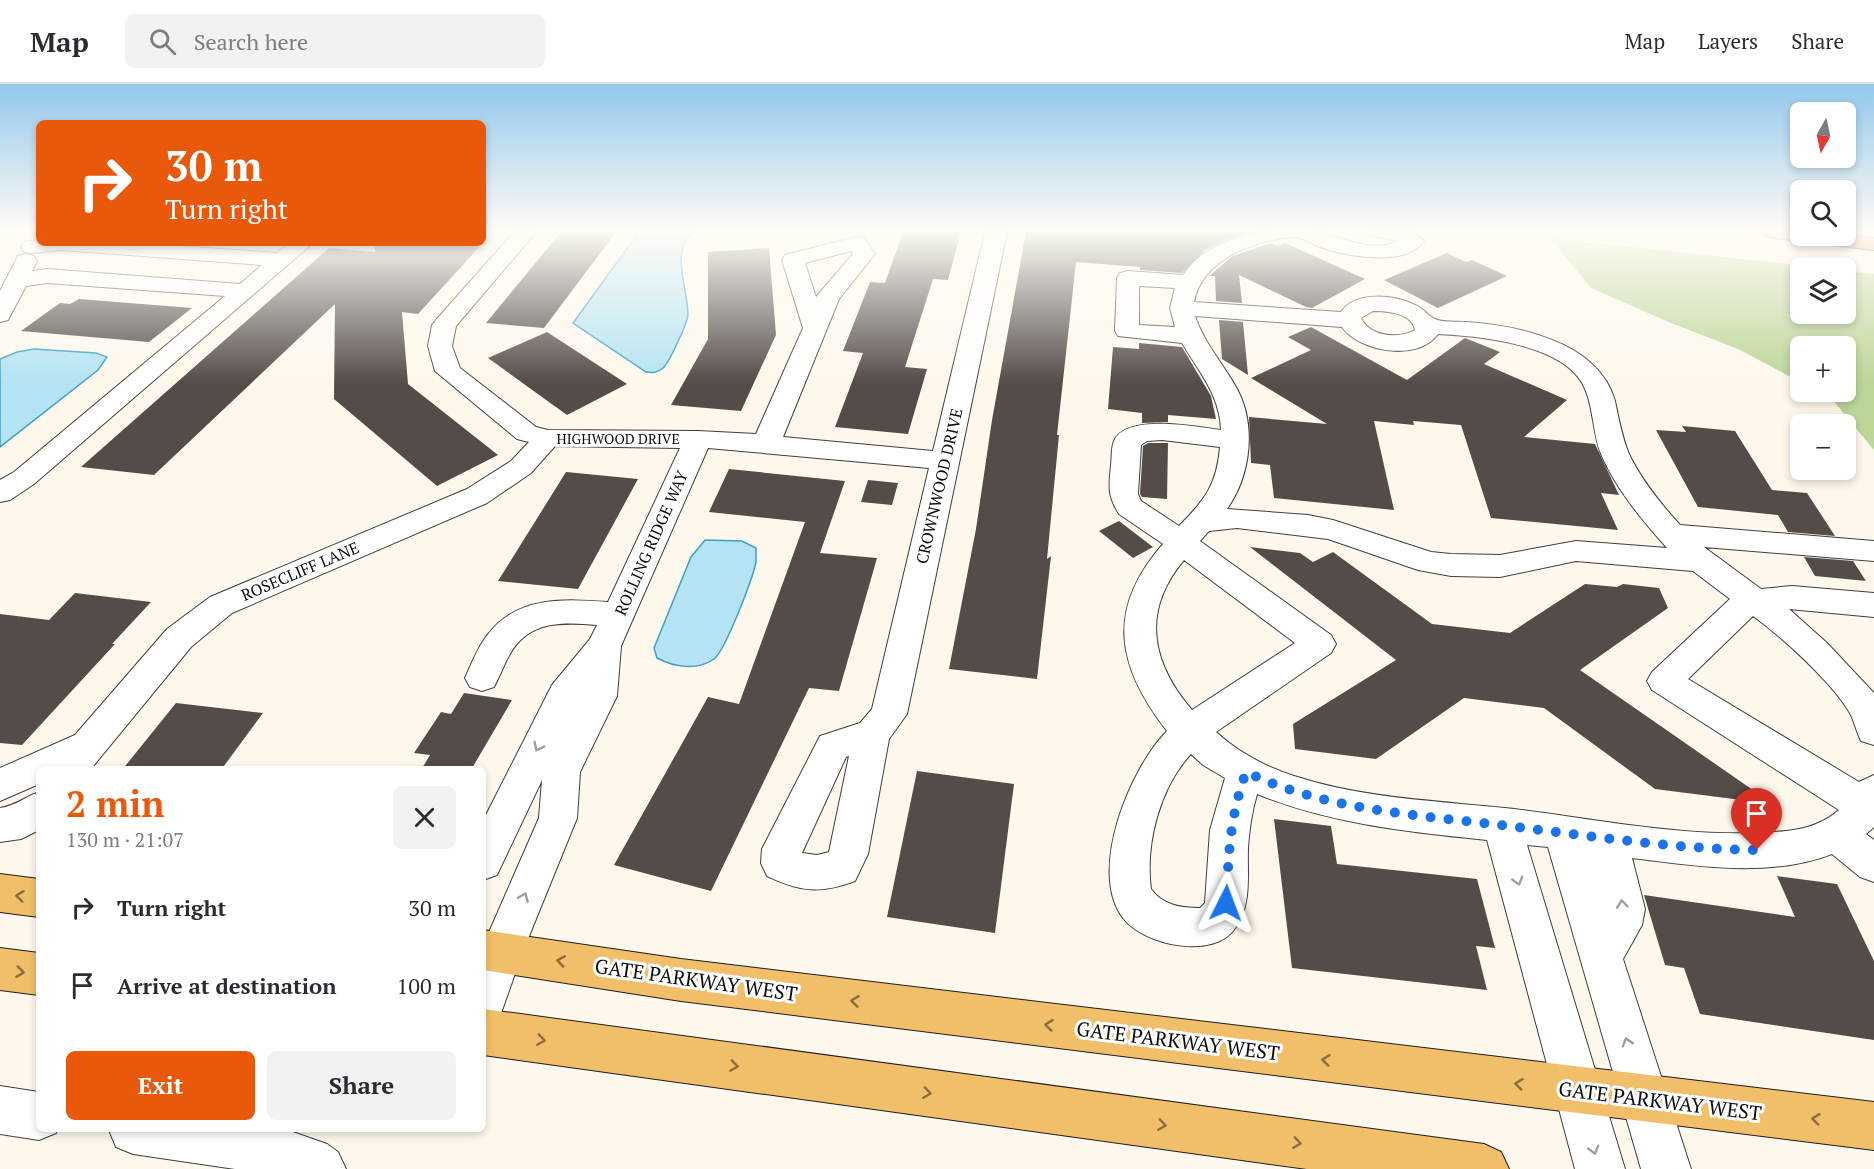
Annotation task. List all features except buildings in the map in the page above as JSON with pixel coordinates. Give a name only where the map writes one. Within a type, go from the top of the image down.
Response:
[{"type":"main road","points":[[0,893],[36,898]]},
{"type":"main road","name":"GATE PARKWAY WEST","points":[[492,951],[681,980],[1874,1126]]},
{"type":"main road","points":[[0,969],[36,974]]},
{"type":"main road","points":[[486,1032],[1484,1169]]},
{"type":"street","points":[[0,315],[16,283]]},
{"type":"street","points":[[135,283],[246,291]]},
{"type":"street","points":[[0,493],[24,478],[255,283]]},
{"type":"street","name":"HIGHWOOD DRIVE","points":[[481,283],[444,325],[440,346],[448,371],[527,433],[548,438],[698,439],[945,461]]},
{"type":"street","name":"CROWNWOOD DRIVE","points":[[872,734],[889,714],[985,283]]},
{"type":"street","points":[[1128,283],[1127,331],[1191,336]]},
{"type":"street","points":[[1144,283],[1186,295],[1349,320]]},
{"type":"street","points":[[1193,283],[1186,295],[1184,323],[1231,404],[1233,440],[1231,475],[1215,504],[1157,574],[1144,604],[1138,630],[1140,651],[1153,686],[1189,731],[1211,750],[1266,782],[1330,802],[1383,811],[1611,839],[1721,850],[1775,850],[1809,844],[1837,834],[1859,818],[1870,799],[1664,681],[1753,600],[1792,597],[1874,605]]},
{"type":"street","points":[[1383,304],[1416,314],[1427,326],[1427,333],[1422,338],[1400,343],[1372,339],[1353,327],[1349,320],[1353,309],[1361,305],[1383,304]]},
{"type":"street","points":[[766,444],[814,326]]},
{"type":"street","points":[[1427,326],[1507,334],[1553,350],[1581,367],[1599,389],[1611,444],[1622,466],[1671,534],[1701,561],[1784,622],[1849,687],[1864,707],[1874,732]]},
{"type":"street","points":[[1233,440],[1144,432],[1126,442],[1123,494],[1125,500],[1129,507],[1190,533],[1319,644],[1189,731],[1163,761],[1148,788],[1136,821],[1130,878],[1132,896],[1146,914],[1185,928],[1206,927],[1220,917],[1226,903],[1228,838],[1237,796],[1246,772]]},
{"type":"street","name":"ROSECLIFF LANE","points":[[53,766],[76,758],[179,638],[221,605],[477,496],[521,467],[548,438]]},
{"type":"street","name":"ROLLING RIDGE WAY","points":[[486,856],[564,695],[604,646],[698,439]]},
{"type":"street","points":[[1190,533],[1217,519],[1237,518],[1308,525],[1343,533],[1430,562],[1450,566],[1500,566],[1576,551],[1701,561]]},
{"type":"street","points":[[1671,534],[1874,551]]},
{"type":"street","points":[[482,678],[501,641],[521,620],[550,611],[618,615]]},
{"type":"street","name":"ROLLING RIDGE WAY","points":[[486,986],[492,951],[558,818],[561,772],[599,696],[604,646]]},
{"type":"street","name":"ROSECLIFF LANE","points":[[0,785],[36,772]]},
{"type":"street","points":[[0,825],[21,822],[36,810]]},
{"type":"street","points":[[1502,825],[1600,1169]]},
{"type":"street","points":[[1563,833],[1666,1169]]},
{"type":"street","points":[[1837,834],[1874,864]]},
{"type":"street","points":[[1601,956],[1621,925],[1624,909],[1612,864],[1611,839]]},
{"type":"street","points":[[0,1110],[36,1116]]},
{"type":"street","points":[[147,1132],[278,1151],[310,1161],[321,1169]]},
{"type":"green space","points":[[1587,283],[1790,283],[1790,324],[1856,324],[1856,283],[1874,283],[1874,450],[1856,428],[1856,414],[1844,414],[1834,402],[1856,402],[1856,336],[1790,336],[1790,377],[1738,349],[1591,288]]},
{"type":"water","points":[[602,283],[684,283],[687,318],[666,365],[657,372],[646,372],[573,323]]},
{"type":"water","points":[[34,349],[96,353],[107,357],[98,370],[0,447],[0,359],[17,352]]},
{"type":"water","points":[[705,540],[742,541],[756,548],[754,570],[725,643],[714,659],[693,666],[671,664],[657,658],[654,648],[691,557]]},
{"type":"route","points":[[1226,903],[1228,838],[1237,796],[1246,772],[1266,782],[1330,802],[1383,811],[1675,846],[1757,850]]}]
